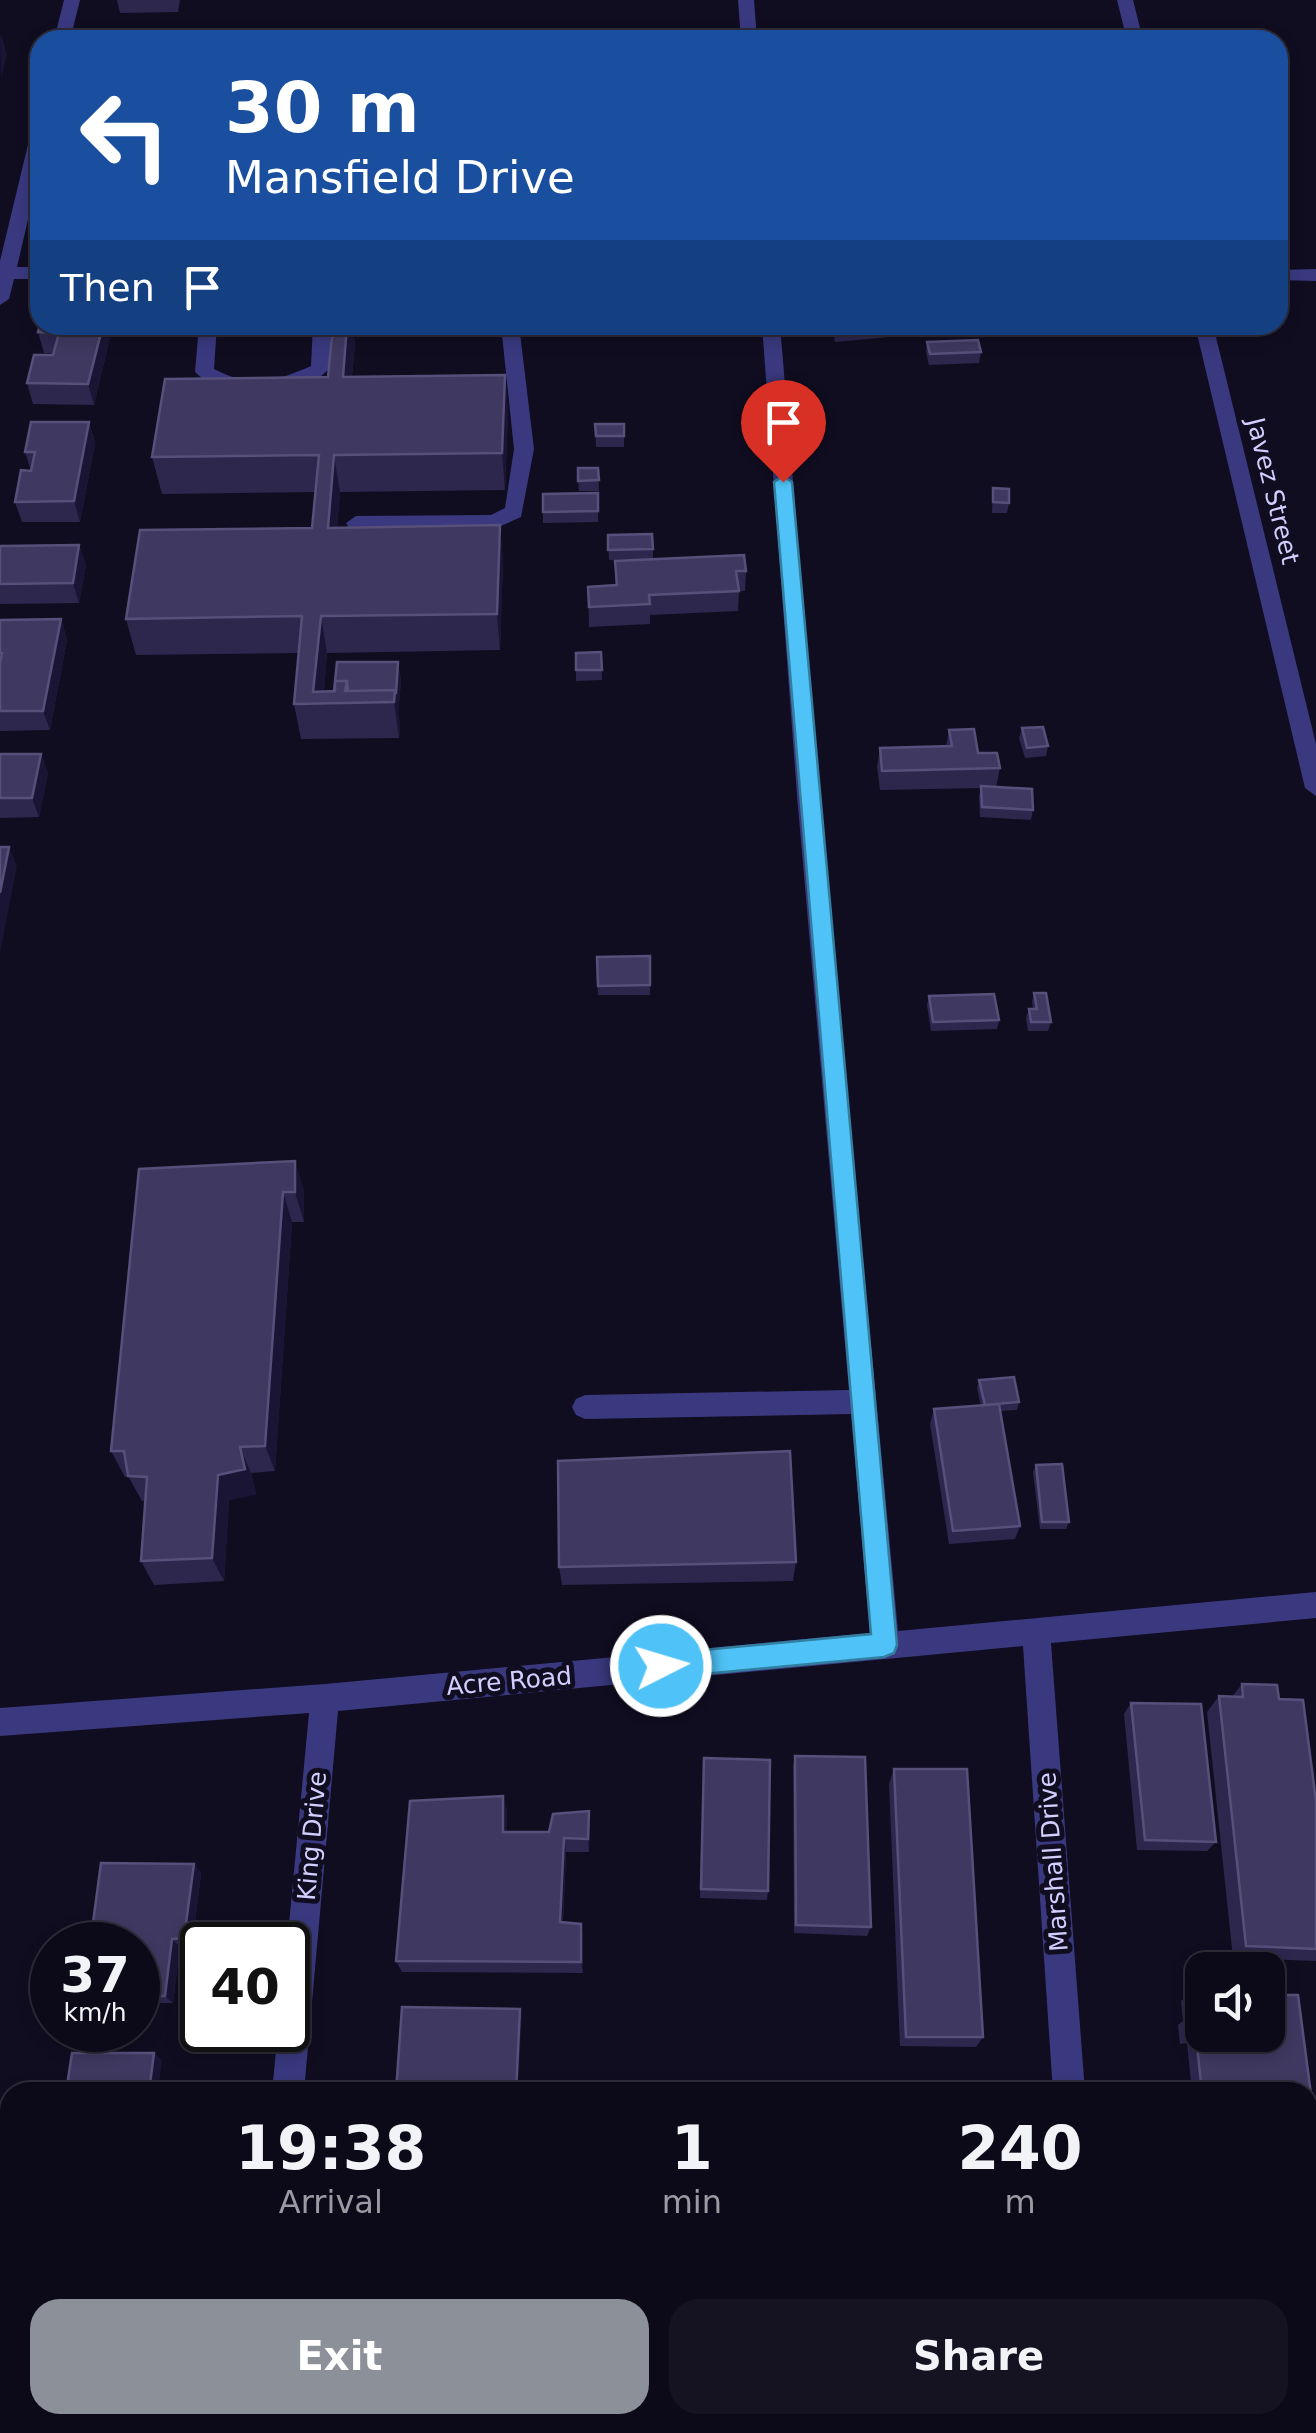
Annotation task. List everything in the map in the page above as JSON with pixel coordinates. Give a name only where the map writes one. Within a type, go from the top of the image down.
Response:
[{"type":"street","points":[[64,30],[72,0]]},
{"type":"street","points":[[746,0],[748,30]]},
{"type":"street","points":[[1125,0],[1132,30]]},
{"type":"street","points":[[0,299],[30,170]]},
{"type":"street","points":[[3,274],[30,273]]},
{"type":"street","points":[[1288,275],[1316,275]]},
{"type":"street","points":[[207,335],[204,372],[229,386],[274,390],[320,369],[322,335]]},
{"type":"street","points":[[356,523],[494,522],[514,512],[524,449],[511,335]]},
{"type":"street","points":[[772,335],[806,775],[884,1645]]},
{"type":"street","name":"Javez Street","points":[[1206,335],[1316,788]]},
{"type":"street","points":[[584,1407],[863,1402]]},
{"type":"street","name":"Acre Road","points":[[0,1722],[325,1698],[1316,1606]]},
{"type":"street","name":"Marshall Drive","points":[[1036,1630],[1068,2082]]},
{"type":"street","name":"King Drive","points":[[289,2082],[325,1698]]},
{"type":"building","points":[[58,335],[100,335],[88,384],[27,383],[34,355],[53,355]]},
{"type":"building","points":[[332,335],[346,335],[343,377],[505,375],[502,453],[334,455],[328,528],[500,525],[497,614],[321,616],[313,692],[335,691],[335,681],[347,681],[345,691],[395,690],[394,702],[294,704],[302,616],[126,619],[140,530],[312,528],[319,455],[152,457],[165,379],[328,377]]},
{"type":"building","points":[[978,340],[981,352],[930,354],[927,342]]},
{"type":"building","points":[[31,422],[89,422],[74,501],[15,502],[21,470],[31,471],[35,452],[25,452]]},
{"type":"building","points":[[595,424],[624,424],[624,436],[596,436]]},
{"type":"building","points":[[578,468],[598,468],[599,480],[578,481]]},
{"type":"building","points":[[993,488],[1009,489],[1009,503],[993,502]]},
{"type":"building","points":[[598,493],[598,511],[543,512],[543,494]]},
{"type":"building","points":[[652,534],[653,549],[608,550],[608,535]]},
{"type":"building","points":[[79,545],[73,583],[0,584],[0,546]]},
{"type":"building","points":[[744,555],[746,571],[736,571],[739,591],[649,595],[650,604],[589,607],[588,587],[617,585],[615,561]]},
{"type":"building","points":[[61,619],[43,711],[0,711],[0,620]]},
{"type":"building","points":[[601,652],[602,670],[576,670],[576,653]]},
{"type":"building","points":[[337,662],[398,662],[396,694],[395,690],[348,691],[347,681],[335,681]]},
{"type":"building","points":[[1043,727],[1048,746],[1027,748],[1022,728]]},
{"type":"building","points":[[974,729],[978,753],[997,753],[1000,768],[882,771],[880,748],[952,746],[949,730]]},
{"type":"building","points":[[0,754],[41,754],[32,798],[0,798]]},
{"type":"building","points":[[981,786],[1032,789],[1033,810],[982,807]]},
{"type":"building","points":[[0,847],[9,847],[0,893]]},
{"type":"building","points":[[650,956],[650,985],[598,986],[597,957]]},
{"type":"building","points":[[1034,993],[1046,993],[1051,1022],[1031,1022],[1029,1009],[1037,1009]]},
{"type":"building","points":[[994,994],[999,1020],[933,1022],[929,996]]},
{"type":"building","points":[[295,1161],[295,1192],[283,1192],[265,1446],[240,1447],[245,1469],[218,1475],[212,1558],[141,1561],[147,1477],[128,1476],[124,1451],[111,1451],[139,1169]]},
{"type":"building","points":[[1014,1377],[1019,1402],[985,1405],[979,1380]]},
{"type":"building","points":[[999,1404],[1020,1526],[953,1531],[934,1409]]},
{"type":"building","points":[[790,1451],[796,1562],[559,1567],[558,1461]]},
{"type":"building","points":[[1062,1464],[1069,1522],[1042,1522],[1036,1465]]},
{"type":"building","points":[[1242,1684],[1277,1685],[1279,1699],[1303,1700],[1316,1801],[1316,1949],[1246,1946],[1219,1696],[1243,1697]]},
{"type":"building","points":[[1131,1703],[1201,1704],[1216,1842],[1145,1840]]},
{"type":"building","points":[[795,1756],[865,1757],[871,1927],[796,1925]]},
{"type":"building","points":[[704,1758],[770,1760],[768,1891],[701,1889]]},
{"type":"building","points":[[894,1769],[967,1769],[983,2037],[906,2037]]},
{"type":"building","points":[[503,1796],[503,1832],[549,1832],[553,1814],[589,1811],[588,1839],[564,1838],[560,1922],[581,1924],[581,1962],[396,1961],[410,1801]]},
{"type":"building","points":[[101,1863],[194,1864],[186,1922],[180,1922],[180,1938],[172,1939],[165,1996],[160,1996],[160,1922],[93,1922]]},
{"type":"building","points":[[1285,1995],[1298,1995],[1309,2082],[1201,2082],[1198,2052],[1285,2052]]},
{"type":"building","points":[[402,2007],[520,2009],[516,2082],[397,2082]]},
{"type":"building","points":[[72,2053],[154,2053],[150,2082],[68,2082]]},
{"type":"route","points":[[661,1666],[884,1645],[783,482]]}]
